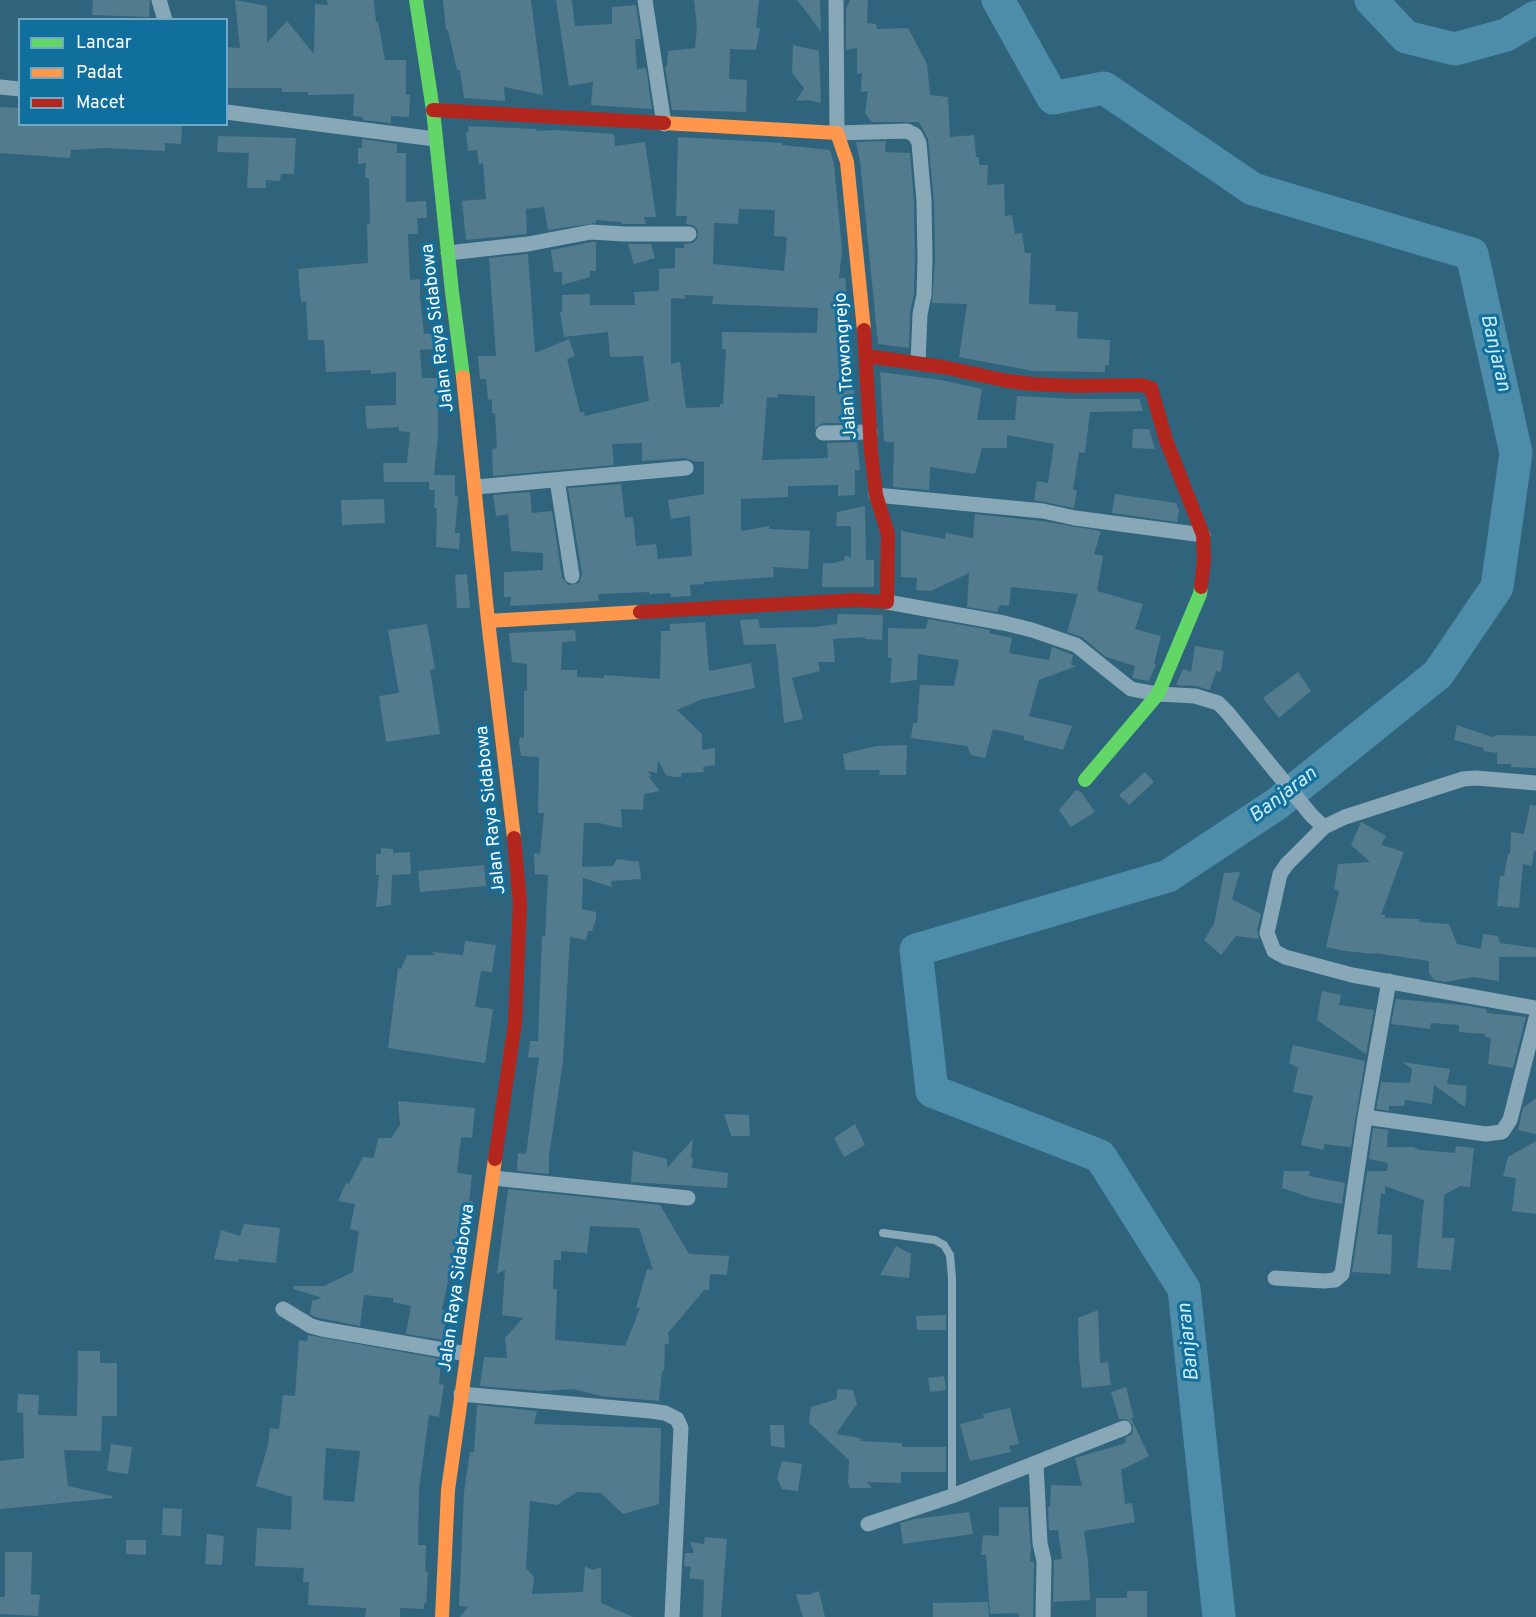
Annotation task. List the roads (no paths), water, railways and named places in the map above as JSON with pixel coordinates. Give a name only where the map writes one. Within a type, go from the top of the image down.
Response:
[{"type":"main road","name":"Jalan Raya Sidabowa","points":[[416,0],[433,110],[476,487],[488,621],[517,859],[520,903],[515,1023],[446,1513],[442,1617]]},
{"type":"main road","points":[[433,110],[837,133]]},
{"type":"main road","name":"Jalan Trowongrejo","points":[[837,133],[847,162],[866,357],[876,495],[888,534],[887,602]]},
{"type":"main road","points":[[866,357],[918,363],[1032,384],[1146,385],[1151,388],[1166,440],[1203,536],[1204,560],[1200,594],[1158,694],[1085,780]]},
{"type":"main road","points":[[488,621],[855,600],[887,602]]},
{"type":"street","points":[[159,0],[164,18]]},
{"type":"street","points":[[645,0],[664,124]]},
{"type":"street","points":[[836,0],[837,133],[907,131],[915,135],[919,142],[924,201],[925,260],[918,363]]},
{"type":"street","points":[[0,87],[18,89]]},
{"type":"street","points":[[228,112],[435,139]]},
{"type":"street","points":[[448,253],[528,244],[591,232],[689,234]]},
{"type":"street","points":[[823,433],[870,432]]},
{"type":"street","points":[[476,487],[686,468]]},
{"type":"street","points":[[557,480],[572,576]]},
{"type":"street","points":[[876,495],[1043,511],[1075,518],[1203,536]]},
{"type":"street","points":[[887,602],[1004,623],[1076,645],[1131,689],[1158,694],[1195,696],[1218,704],[1312,816],[1324,827]]},
{"type":"street","points":[[1536,783],[1463,779],[1345,817],[1324,827],[1280,874],[1267,926],[1269,941],[1274,951],[1285,957],[1352,975],[1536,1008]]},
{"type":"street","points":[[1275,1278],[1324,1281],[1335,1280],[1342,1274],[1365,1117],[1389,981]]},
{"type":"street","points":[[1365,1117],[1486,1134],[1502,1132],[1510,1120],[1536,1018]]},
{"type":"street","points":[[493,1178],[688,1198]]},
{"type":"street","points":[[283,1309],[311,1326],[322,1329],[467,1354]]},
{"type":"street","points":[[461,1394],[651,1411],[665,1413],[677,1419],[681,1428],[672,1617]]},
{"type":"street","points":[[868,1524],[952,1496],[1124,1428]]},
{"type":"street","points":[[1036,1464],[1040,1543],[1044,1561],[1043,1617]]},
{"type":"lane","points":[[883,1233],[934,1240],[944,1245],[950,1255],[952,1278],[952,1496]]},
{"type":"waterway","name":"Banjaran","points":[[998,0],[1053,98],[1104,88],[1253,189],[1472,254],[1516,453],[1497,587],[1438,674],[1278,803],[1168,876],[916,950],[932,1091],[1100,1156],[1184,1289],[1219,1617]]},
{"type":"waterway","points":[[1371,0],[1406,37],[1455,49],[1506,35],[1536,17]]}]
